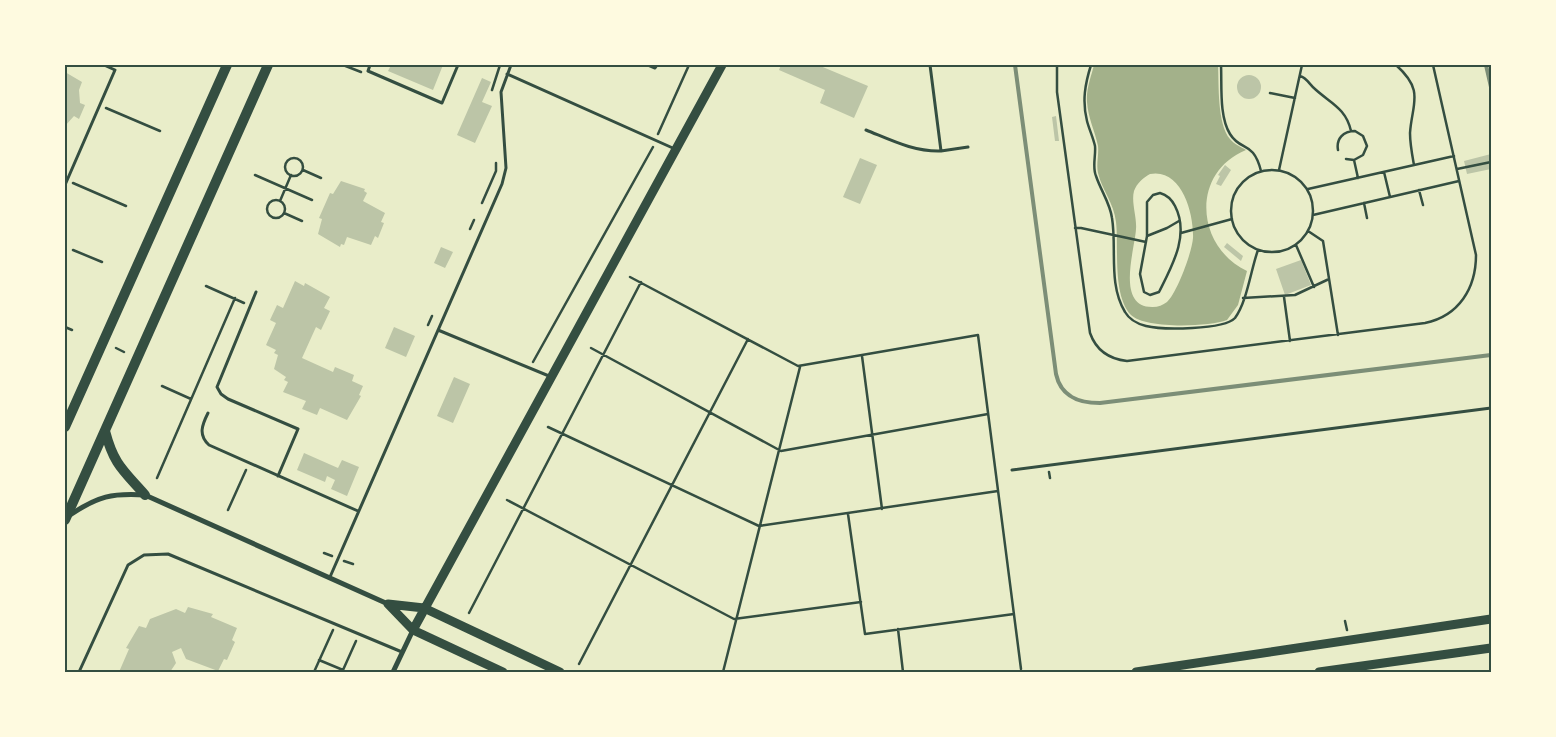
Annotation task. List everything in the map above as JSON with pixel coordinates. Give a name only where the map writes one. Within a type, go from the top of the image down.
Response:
[{"type":"main road","points":[[66,424],[227,65]]},
{"type":"main road","points":[[66,519],[268,65]]},
{"type":"main road","points":[[105,431],[111,451],[120,470],[146,495]]},
{"type":"street","points":[[392,672],[424,608],[549,376],[722,65]]},
{"type":"street","points":[[66,519],[90,501],[108,495],[146,495],[388,604],[424,608],[560,672]]},
{"type":"street","points":[[388,604],[413,630],[503,672]]},
{"type":"street","points":[[1136,672],[1491,619]]},
{"type":"street","points":[[1319,672],[1491,648]]},
{"type":"lane","points":[[65,185],[115,70],[104,65]]},
{"type":"lane","points":[[370,65],[368,71],[442,103],[458,65]]},
{"type":"lane","points":[[330,577],[502,184],[506,162],[501,92],[511,65]]},
{"type":"lane","points":[[648,65],[655,68],[657,65]]},
{"type":"lane","points":[[930,65],[941,151]]},
{"type":"lane","points":[[507,74],[676,149]]},
{"type":"lane","points":[[866,130],[920,150],[941,151],[968,148]]},
{"type":"lane","points":[[256,292],[217,387],[221,394],[228,399],[298,429],[278,476]]},
{"type":"lane","points":[[438,330],[549,376]]},
{"type":"lane","points":[[1012,470],[1491,408]]},
{"type":"lane","points":[[208,413],[201,431],[207,443],[358,511]]},
{"type":"lane","points":[[79,672],[124,571],[138,558],[150,554],[168,554],[402,652]]},
{"type":"path","points":[[343,65],[360,73],[368,71]]},
{"type":"path","points":[[492,96],[493,82],[500,65]]},
{"type":"path","points":[[657,136],[689,65]]},
{"type":"path","points":[[1057,65],[1057,92],[1090,333],[1098,349],[1121,361],[1134,361],[1338,335],[1433,321],[1445,316],[1461,303],[1472,284],[1476,255],[1433,65]]},
{"type":"path","points":[[1091,65],[1084,93],[1084,107],[1095,146],[1095,173],[1111,212],[1117,288],[1125,312],[1133,320],[1152,327],[1224,325],[1234,319],[1243,298],[1258,250]]},
{"type":"path","points":[[1221,65],[1222,100],[1228,129],[1235,140],[1255,153],[1260,171]]},
{"type":"path","points":[[1280,170],[1302,65]]},
{"type":"path","points":[[1396,65],[1408,78],[1415,95],[1415,113],[1410,131],[1414,165]]},
{"type":"path","points":[[1300,76],[1305,78],[1315,90],[1338,105],[1347,118],[1351,131]]},
{"type":"path","points":[[1270,93],[1295,98]]},
{"type":"path","points":[[100,105],[160,131]]},
{"type":"path","points":[[1338,150],[1337,146],[1341,136],[1351,131],[1364,136],[1367,146],[1363,155],[1354,160],[1346,159]]},
{"type":"path","points":[[534,360],[653,146]]},
{"type":"path","points":[[1308,189],[1454,156]]},
{"type":"path","points":[[291,175],[286,168],[286,163],[294,158],[302,161],[303,170]]},
{"type":"path","points":[[1354,160],[1358,178]]},
{"type":"path","points":[[482,204],[496,171],[496,161]]},
{"type":"path","points":[[1457,169],[1491,162]]},
{"type":"path","points":[[291,175],[296,176],[303,170]]},
{"type":"path","points":[[303,170],[321,178]]},
{"type":"path","points":[[1280,170],[1294,175],[1308,189],[1313,203],[1313,215],[1308,231],[1296,245],[1275,252],[1258,250],[1243,241],[1234,227],[1231,210],[1235,193],[1246,179],[1260,171],[1280,170]]},
{"type":"path","points":[[1384,172],[1390,197]]},
{"type":"path","points":[[255,175],[312,200]]},
{"type":"path","points":[[280,201],[291,175]]},
{"type":"path","points":[[67,181],[126,206]]},
{"type":"path","points":[[1313,215],[1460,181]]},
{"type":"path","points":[[1420,190],[1423,205]]},
{"type":"path","points":[[1153,195],[1167,196],[1174,205],[1181,233],[1175,257],[1159,292],[1155,294],[1144,292],[1140,280],[1147,236],[1147,202],[1153,195]]},
{"type":"path","points":[[280,201],[271,202],[267,210],[269,215],[277,218],[284,213]]},
{"type":"path","points":[[280,201],[283,204],[284,213]]},
{"type":"path","points":[[1364,203],[1367,218]]},
{"type":"path","points":[[284,213],[302,220]]},
{"type":"path","points":[[1181,233],[1232,219]]},
{"type":"path","points":[[470,229],[474,220]]},
{"type":"path","points":[[1147,236],[1167,228],[1179,220]]},
{"type":"path","points":[[1075,228],[1146,242]]},
{"type":"path","points":[[1308,231],[1323,241],[1338,335]]},
{"type":"path","points":[[1296,245],[1314,288]]},
{"type":"path","points":[[72,250],[102,262]]},
{"type":"path","points":[[630,277],[800,367],[978,335],[1021,669]]},
{"type":"path","points":[[1243,298],[1284,297],[1314,288],[1329,279]]},
{"type":"path","points":[[469,613],[641,282]]},
{"type":"path","points":[[206,286],[250,305]]},
{"type":"path","points":[[1284,297],[1290,341]]},
{"type":"path","points":[[157,478],[235,298]]},
{"type":"path","points":[[428,325],[432,316]]},
{"type":"path","points":[[65,327],[72,330]]},
{"type":"path","points":[[579,664],[670,485],[748,340]]},
{"type":"path","points":[[116,348],[124,352]]},
{"type":"path","points":[[591,348],[778,450],[988,414]]},
{"type":"path","points":[[862,356],[882,509]]},
{"type":"path","points":[[723,672],[800,367]]},
{"type":"path","points":[[162,386],[191,399]]},
{"type":"path","points":[[548,427],[759,526],[998,491]]},
{"type":"path","points":[[228,510],[249,463]]},
{"type":"path","points":[[1049,472],[1050,478]]},
{"type":"path","points":[[507,500],[736,619],[861,602]]},
{"type":"path","points":[[848,514],[865,634],[1014,614]]},
{"type":"path","points":[[1345,621],[1347,630]]},
{"type":"path","points":[[314,672],[335,624]]},
{"type":"path","points":[[898,629],[903,672]]},
{"type":"path","points":[[319,660],[343,670],[359,634]]},
{"type":"shaded area","points":[[1094,65],[1218,65],[1223,124],[1230,139],[1246,150],[1228,161],[1215,175],[1208,192],[1206,210],[1210,228],[1217,245],[1230,260],[1247,271],[1238,305],[1227,320],[1206,324],[1163,325],[1138,320],[1131,315],[1125,306],[1119,284],[1115,215],[1098,173],[1098,146],[1087,102],[1087,92]],"holes":[[[1150,174],[1161,174],[1170,178],[1178,185],[1184,195],[1191,217],[1193,238],[1187,262],[1171,297],[1160,306],[1153,307],[1141,305],[1134,298],[1131,288],[1131,263],[1136,229],[1133,195],[1140,181],[1145,177]]]},
{"type":"building","points":[[391,65],[443,65],[433,90],[388,71]]},
{"type":"building","points":[[781,65],[818,65],[868,86],[854,118],[820,103],[825,90],[779,70]]},
{"type":"building","points":[[65,72],[82,82],[79,90],[80,103],[85,105],[79,119],[74,116],[65,126]]},
{"type":"building","points":[[1244,75],[1254,75],[1261,82],[1261,92],[1254,99],[1244,99],[1237,92],[1237,82]]},
{"type":"building","points":[[482,78],[491,82],[482,102],[492,106],[475,143],[457,135]]},
{"type":"building","points":[[1056,116],[1059,141],[1055,141],[1052,117]]},
{"type":"building","points":[[1491,154],[1491,169],[1467,174],[1464,161]]},
{"type":"building","points":[[860,158],[877,165],[860,204],[843,197]]},
{"type":"building","points":[[1225,165],[1231,170],[1221,186],[1216,184],[1220,176],[1218,175]]},
{"type":"building","points":[[341,181],[365,189],[364,191],[367,193],[363,201],[385,213],[381,222],[384,223],[378,238],[375,236],[371,245],[347,237],[344,245],[341,244],[340,247],[318,234],[322,219],[319,218],[330,193],[333,194]]},
{"type":"building","points":[[1227,243],[1243,256],[1241,261],[1224,247]]},
{"type":"building","points":[[441,247],[453,252],[445,268],[434,263]]},
{"type":"building","points":[[1301,260],[1311,285],[1285,295],[1276,269]]},
{"type":"building","points":[[295,281],[304,286],[305,283],[330,297],[324,308],[330,311],[321,330],[316,327],[302,358],[333,372],[335,367],[354,375],[352,381],[363,386],[359,395],[361,396],[347,420],[320,408],[317,415],[302,409],[306,401],[283,392],[288,382],[284,380],[286,377],[274,369],[278,355],[274,353],[276,350],[266,345],[276,323],[270,320],[277,305],[283,308]]},
{"type":"building","points":[[394,327],[415,336],[406,357],[385,348]]},
{"type":"building","points":[[454,377],[470,384],[453,423],[437,416]]},
{"type":"building","points":[[304,453],[338,468],[342,460],[359,467],[347,496],[331,489],[335,480],[327,476],[325,482],[297,470]]},
{"type":"building","points":[[188,607],[213,614],[211,617],[237,628],[232,640],[235,642],[227,660],[224,659],[218,671],[186,659],[181,648],[172,652],[176,663],[170,672],[119,672],[129,649],[126,648],[139,626],[146,628],[150,619],[176,609],[185,613]]},
{"type":"railway","points":[[1015,65],[1056,374],[1062,388],[1072,397],[1085,402],[1100,403],[1491,355]]},
{"type":"railway","points":[[1486,65],[1491,87]]}]
